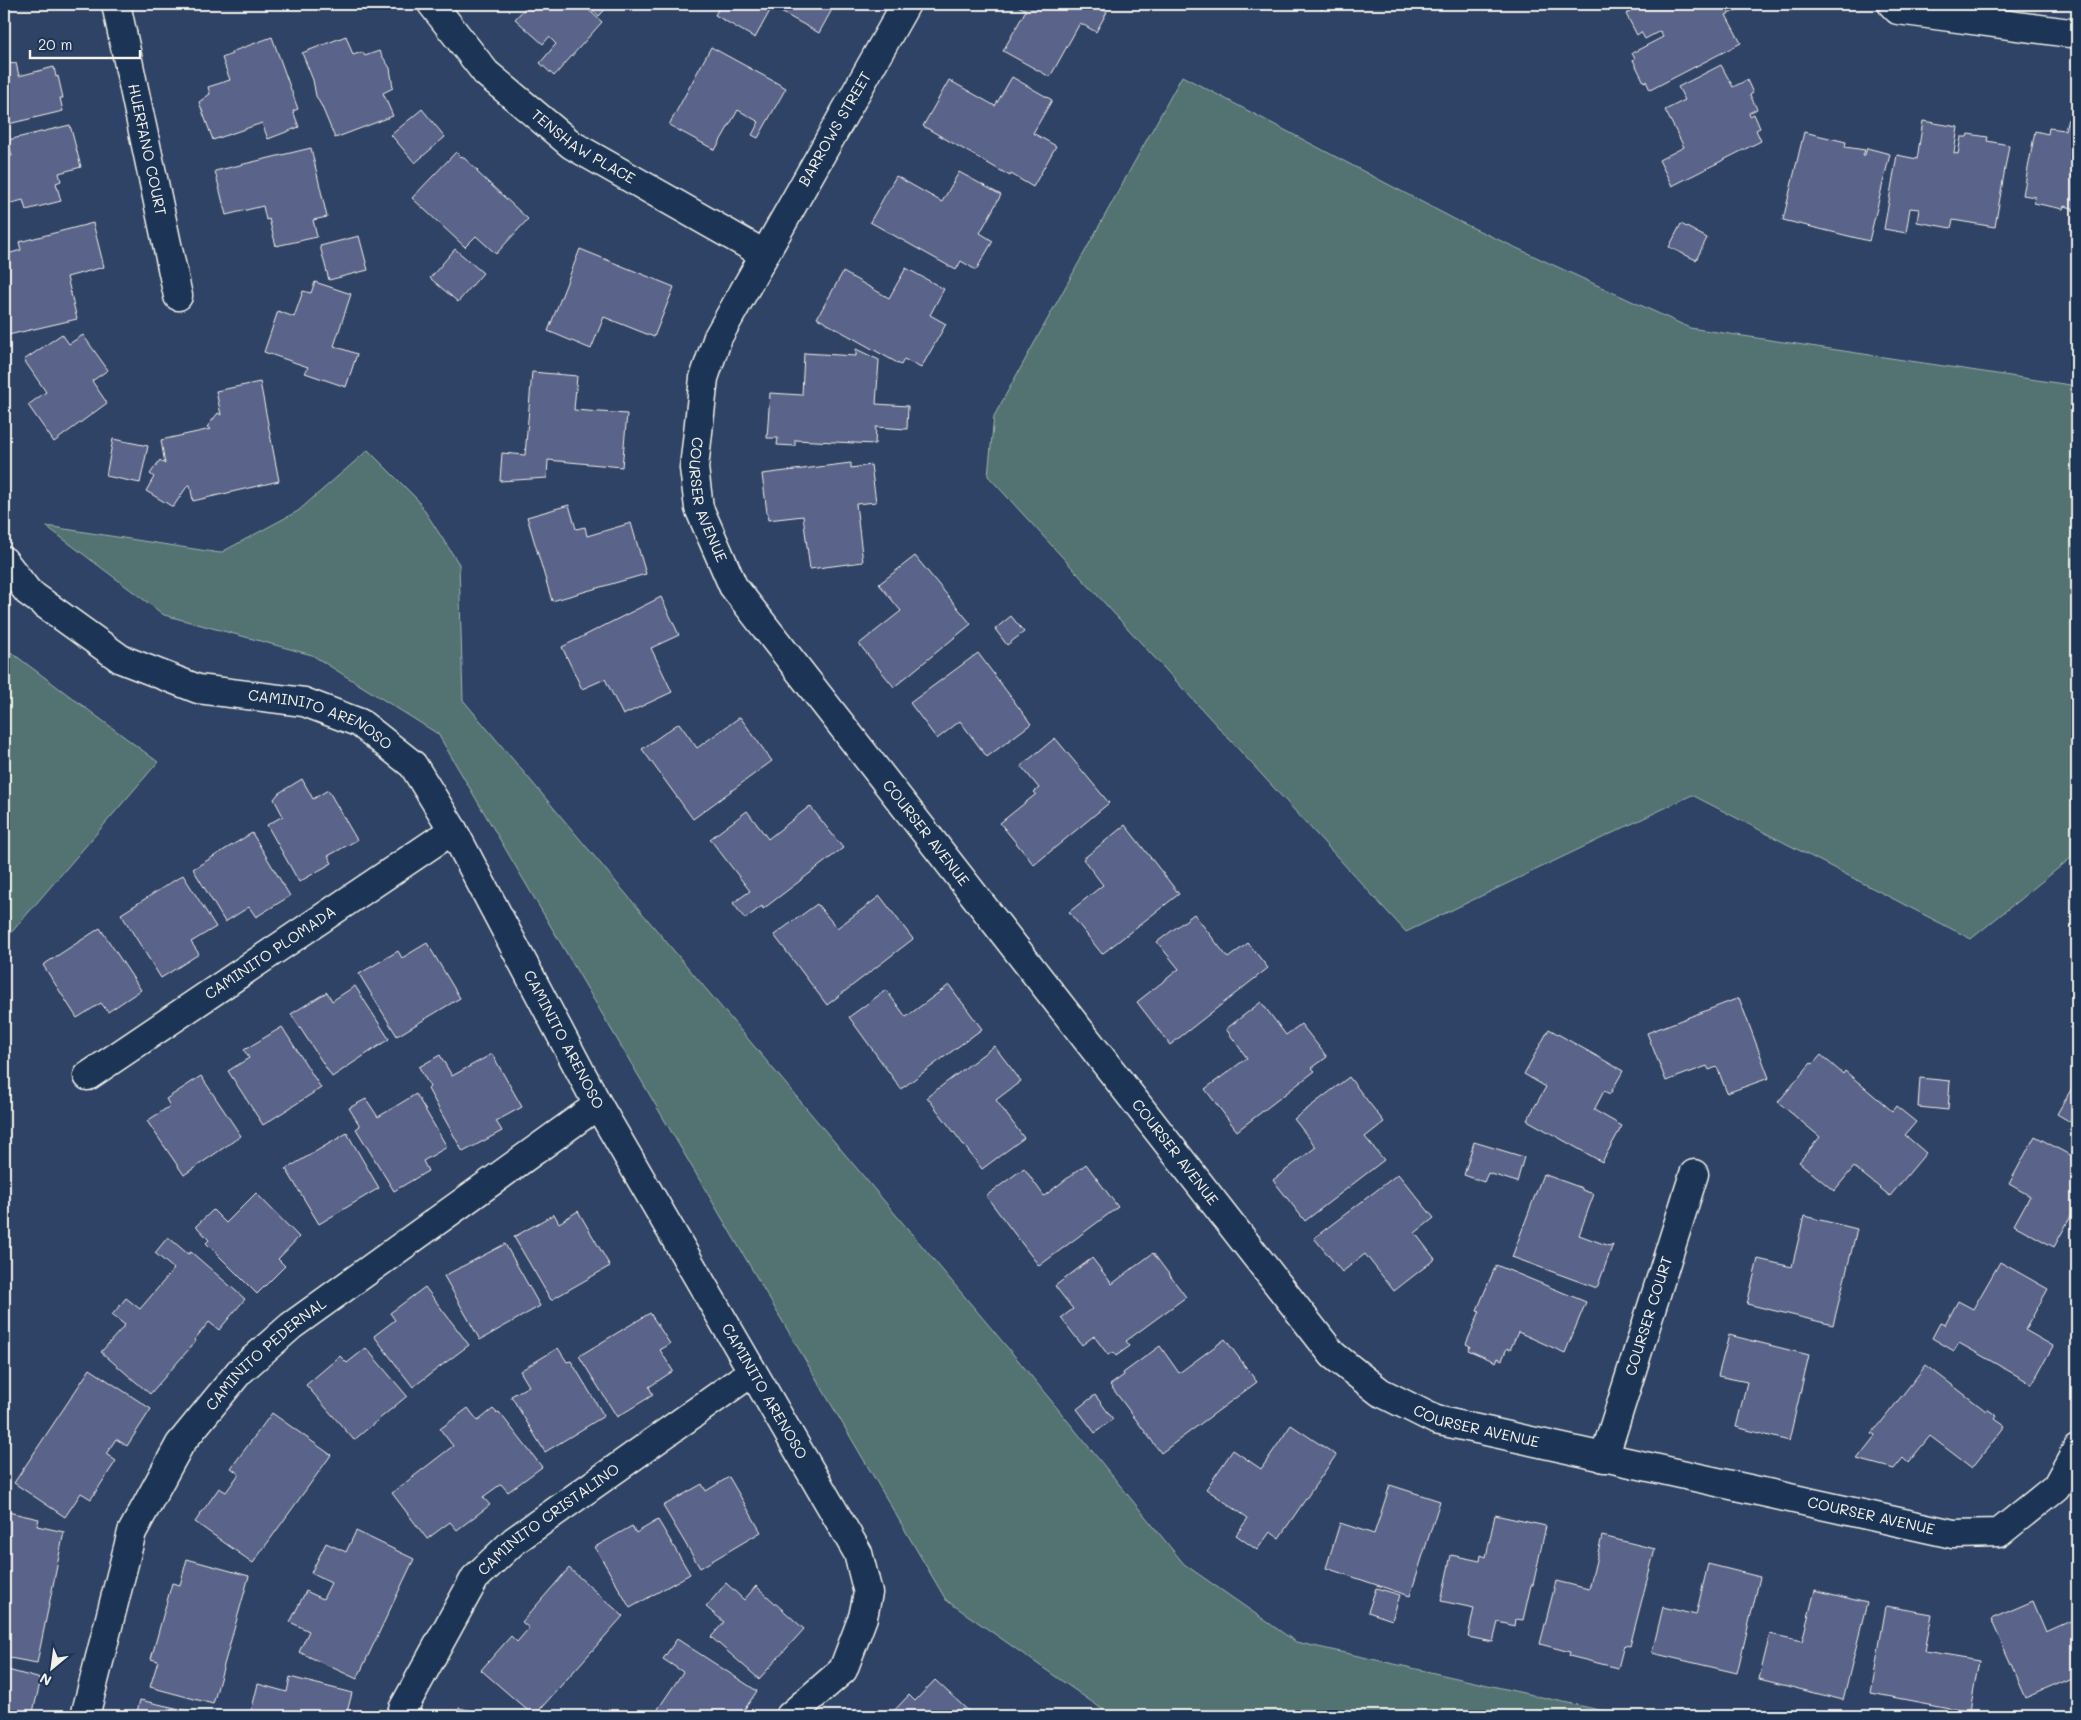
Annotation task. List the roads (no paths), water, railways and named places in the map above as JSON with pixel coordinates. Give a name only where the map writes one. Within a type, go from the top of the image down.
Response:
[{"type":"street","name":"HUERFANO COURT","points":[[116,4],[178,296]]},
{"type":"street","name":"TENSHAW PLACE","points":[[432,4],[486,73],[572,144],[764,254]]},
{"type":"street","name":"BARROWS STREET","points":[[764,254],[906,4]]},
{"type":"street","points":[[1892,4],[1898,10],[2077,34]]},
{"type":"street","name":"COURSER AVENUE","points":[[764,254],[718,337],[704,378],[694,468],[699,508],[733,586],[1332,1355],[1380,1392],[1436,1420],[1954,1534],[1999,1533],[2056,1487],[2077,1449]]},
{"type":"street","name":"CAMINITO ARENOSO","points":[[4,561],[28,592],[121,659],[198,689],[304,702],[360,723],[413,765],[453,830],[598,1105],[858,1553],[868,1593],[863,1617],[843,1670],[790,1716]]},
{"type":"street","name":"CAMINITO PLOMADA","points":[[88,1076],[453,830]]},
{"type":"street","name":"CAMINITO PEDERNAL","points":[[85,1716],[132,1532],[180,1444],[239,1372],[291,1326],[598,1105]]},
{"type":"street","name":"COURSER COURT","points":[[1604,1458],[1694,1174]]},
{"type":"street","name":"CAMINITO CRISTALINO","points":[[401,1716],[403,1709],[475,1578],[514,1541],[752,1372]]}]
